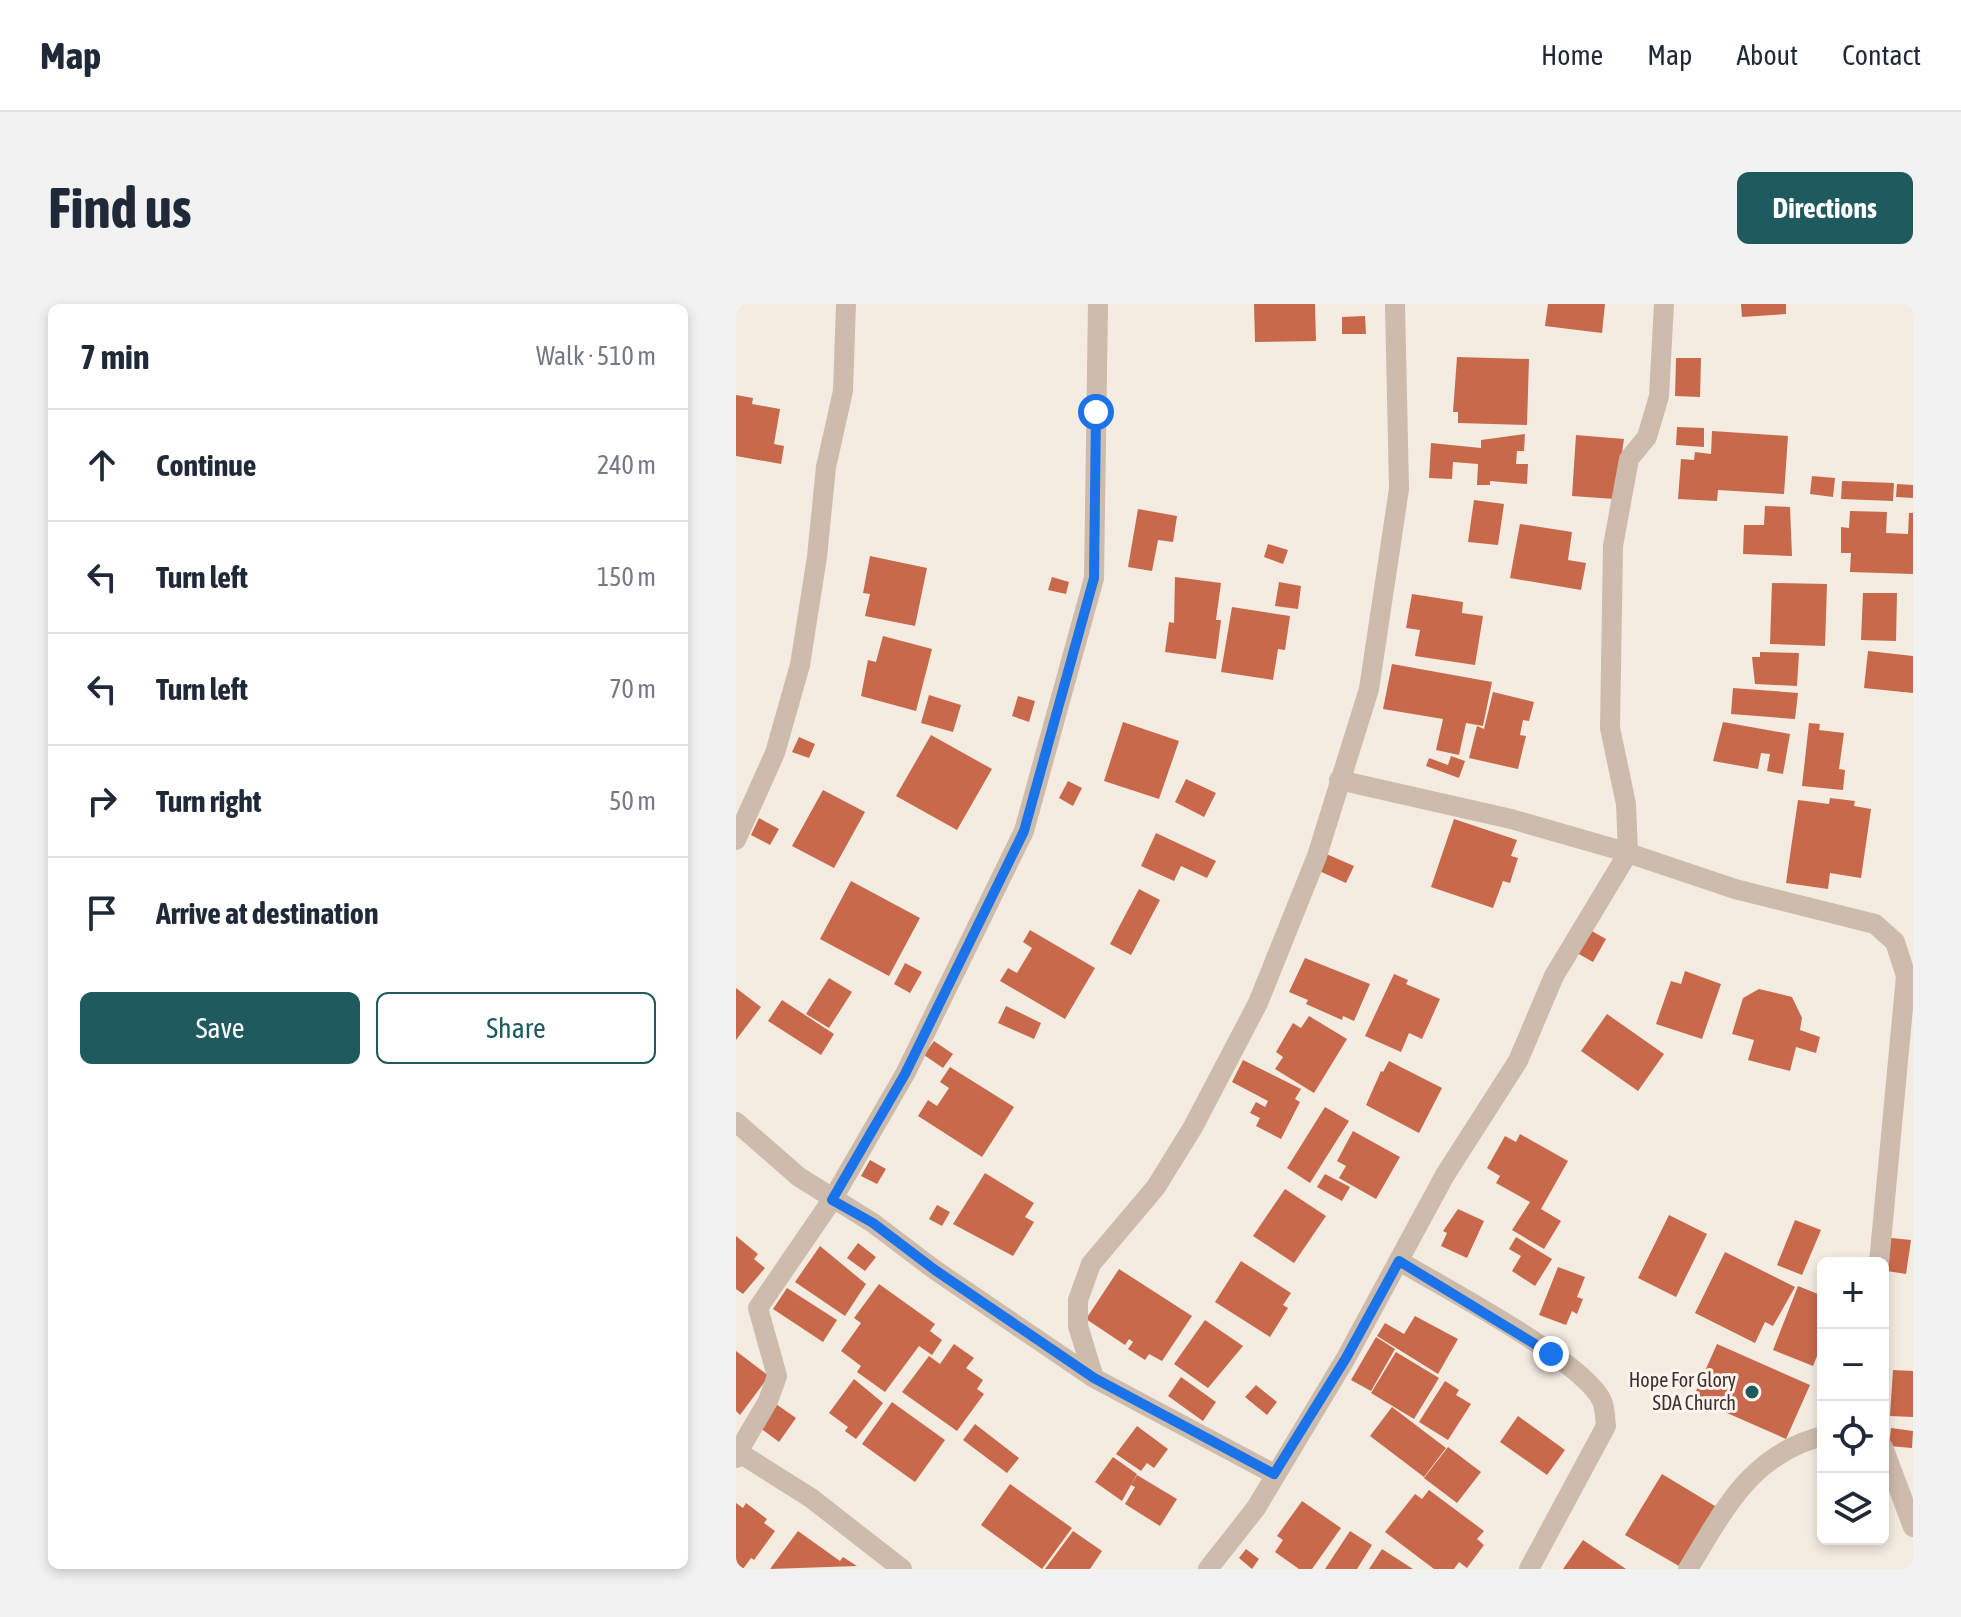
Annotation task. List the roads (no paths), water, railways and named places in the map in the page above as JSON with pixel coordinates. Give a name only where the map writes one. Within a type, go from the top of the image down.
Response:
[{"type":"street","points":[[736,840],[775,753],[800,665],[817,557],[826,467],[843,391],[846,304]]},
{"type":"street","points":[[902,1569],[811,1498],[737,1455],[768,1401],[777,1376],[758,1308],[832,1200],[905,1074],[1024,831],[1094,578],[1098,304]]},
{"type":"street","points":[[1094,1378],[1078,1326],[1078,1300],[1091,1264],[1156,1187],[1193,1127],[1258,1003],[1317,856],[1369,689],[1399,489],[1395,304]]},
{"type":"street","points":[[1208,1569],[1256,1508],[1346,1358],[1445,1175],[1518,1061],[1554,976],[1628,853],[1626,804],[1610,728],[1613,546],[1629,459],[1647,437],[1659,396],[1664,304]]},
{"type":"street","points":[[1339,780],[1511,819],[1628,853],[1735,889],[1875,924],[1895,942],[1906,976],[1880,1257]]},
{"type":"street","points":[[736,1122],[832,1200],[873,1223],[935,1270],[1094,1378],[1274,1474]]},
{"type":"street","points":[[1399,1261],[1551,1354],[1586,1381],[1602,1401],[1606,1426],[1529,1569]]},
{"type":"street","points":[[1688,1569],[1725,1509],[1750,1477],[1771,1457],[1817,1438]]},
{"type":"street","points":[[1889,1463],[1913,1527]]},
{"type":"place","name":"Hope For Glory SDA Church","points":[[1752,1392]]}]
